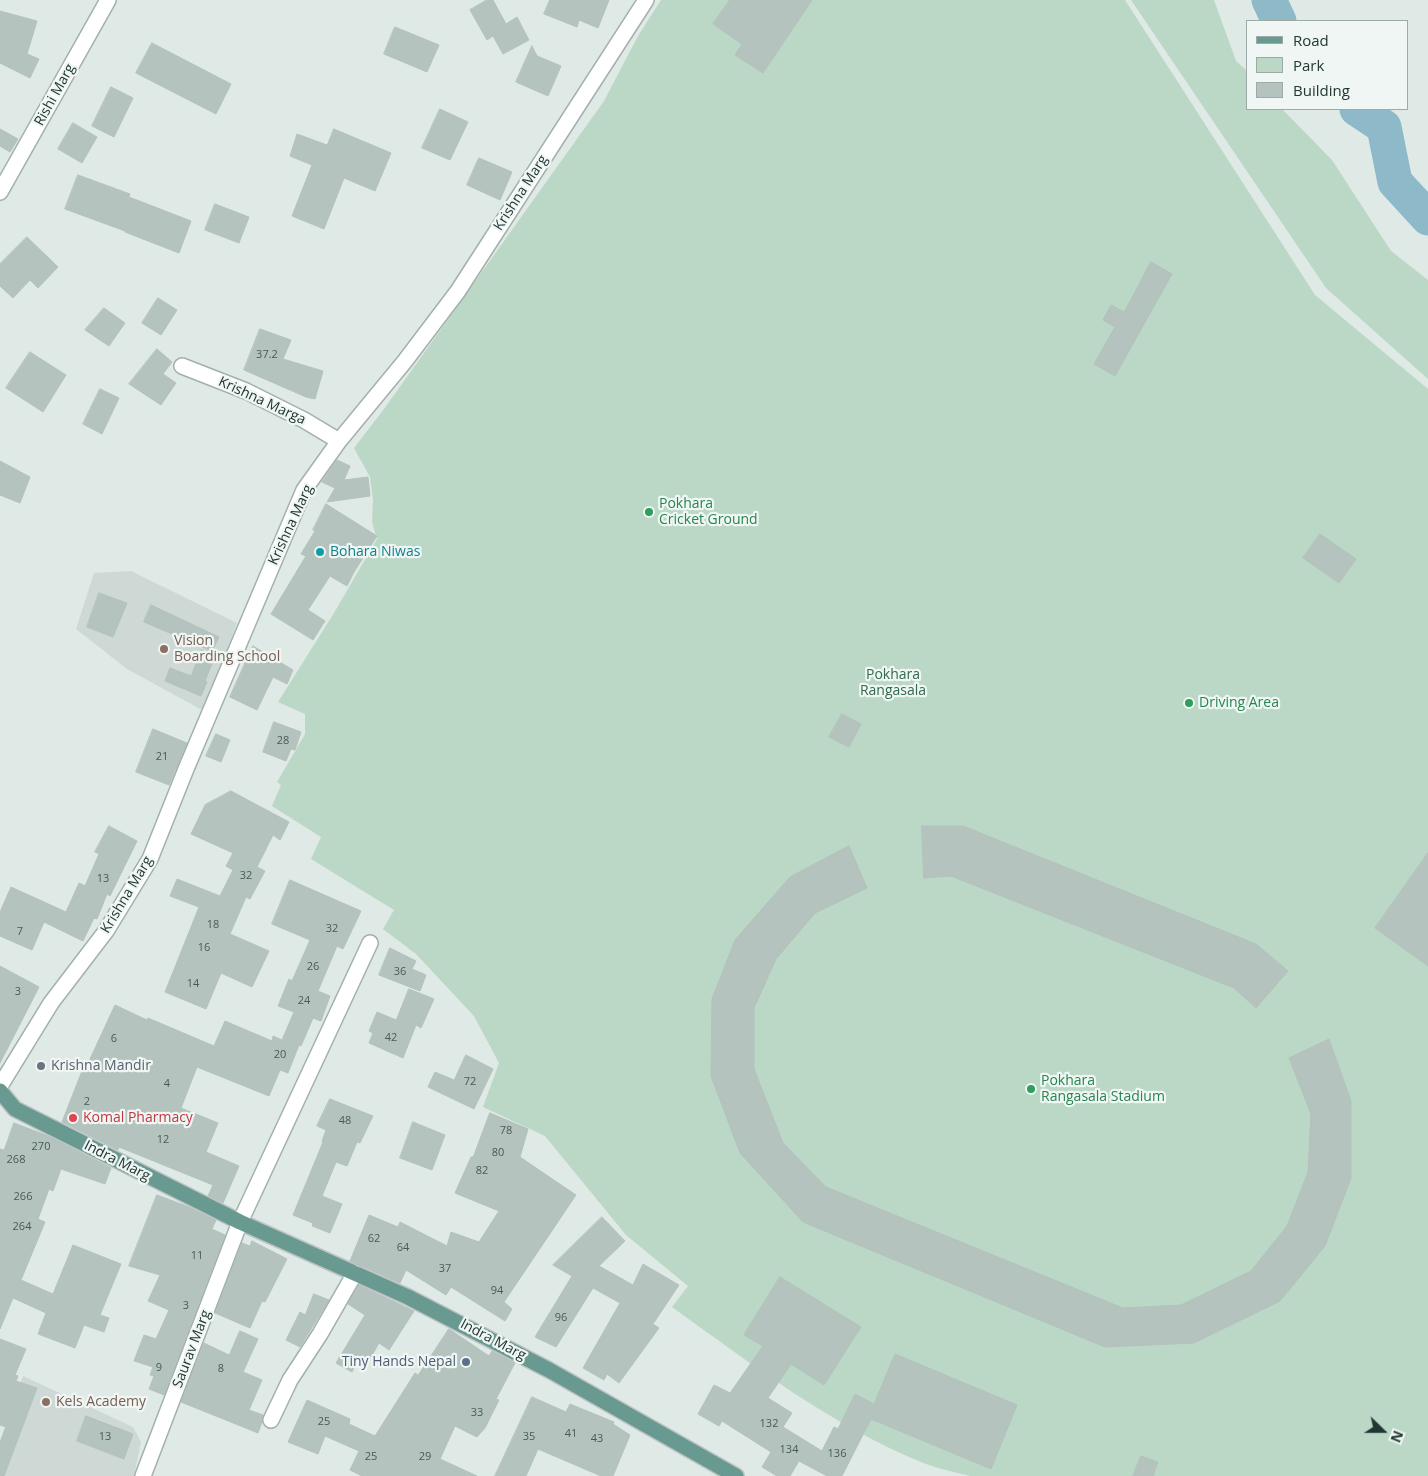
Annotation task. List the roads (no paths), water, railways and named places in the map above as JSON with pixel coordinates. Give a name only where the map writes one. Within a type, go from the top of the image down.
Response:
[{"type":"main road","name":"Indra Marg","points":[[0,1091],[15,1109],[240,1222],[408,1296],[549,1370],[736,1476]]},
{"type":"street","name":"Rishi Marg","points":[[2,187],[108,0]]},
{"type":"street","name":"Krishna Marg","points":[[0,1086],[51,1003],[106,931],[150,859],[304,490],[339,441],[405,362],[458,291],[646,0]]},
{"type":"street","name":"Krishna Marga","points":[[182,366],[246,391],[304,420],[339,441]]},
{"type":"street","points":[[240,1222],[370,944]]},
{"type":"street","name":"Saurav Marg","points":[[143,1476],[240,1222]]},
{"type":"street","points":[[271,1420],[290,1380],[320,1334],[355,1273]]},
{"type":"waterway","points":[[1269,0],[1279,20]]},
{"type":"waterway","points":[[1358,110],[1384,127],[1395,182],[1428,218]]},
{"type":"place","name":"Pokhara Cricket Ground","points":[[649,512]]},
{"type":"place","name":"Bohara Niwas","points":[[320,552]]},
{"type":"place","name":"Vision Boarding School","points":[[164,649]]},
{"type":"place","name":"Driving Area","points":[[1189,703]]},
{"type":"place","name":"Krishna Mandir","points":[[41,1066]]},
{"type":"place","name":"Pokhara Rangasala Stadium","points":[[1031,1089]]},
{"type":"place","name":"Komal Pharmacy","points":[[73,1118]]},
{"type":"place","name":"Tiny Hands Nepal","points":[[466,1362]]},
{"type":"place","name":"Kels Academy","points":[[46,1402]]},
{"type":"park label","name":"Pokhara Rangasala","points":[[893,684]]}]
